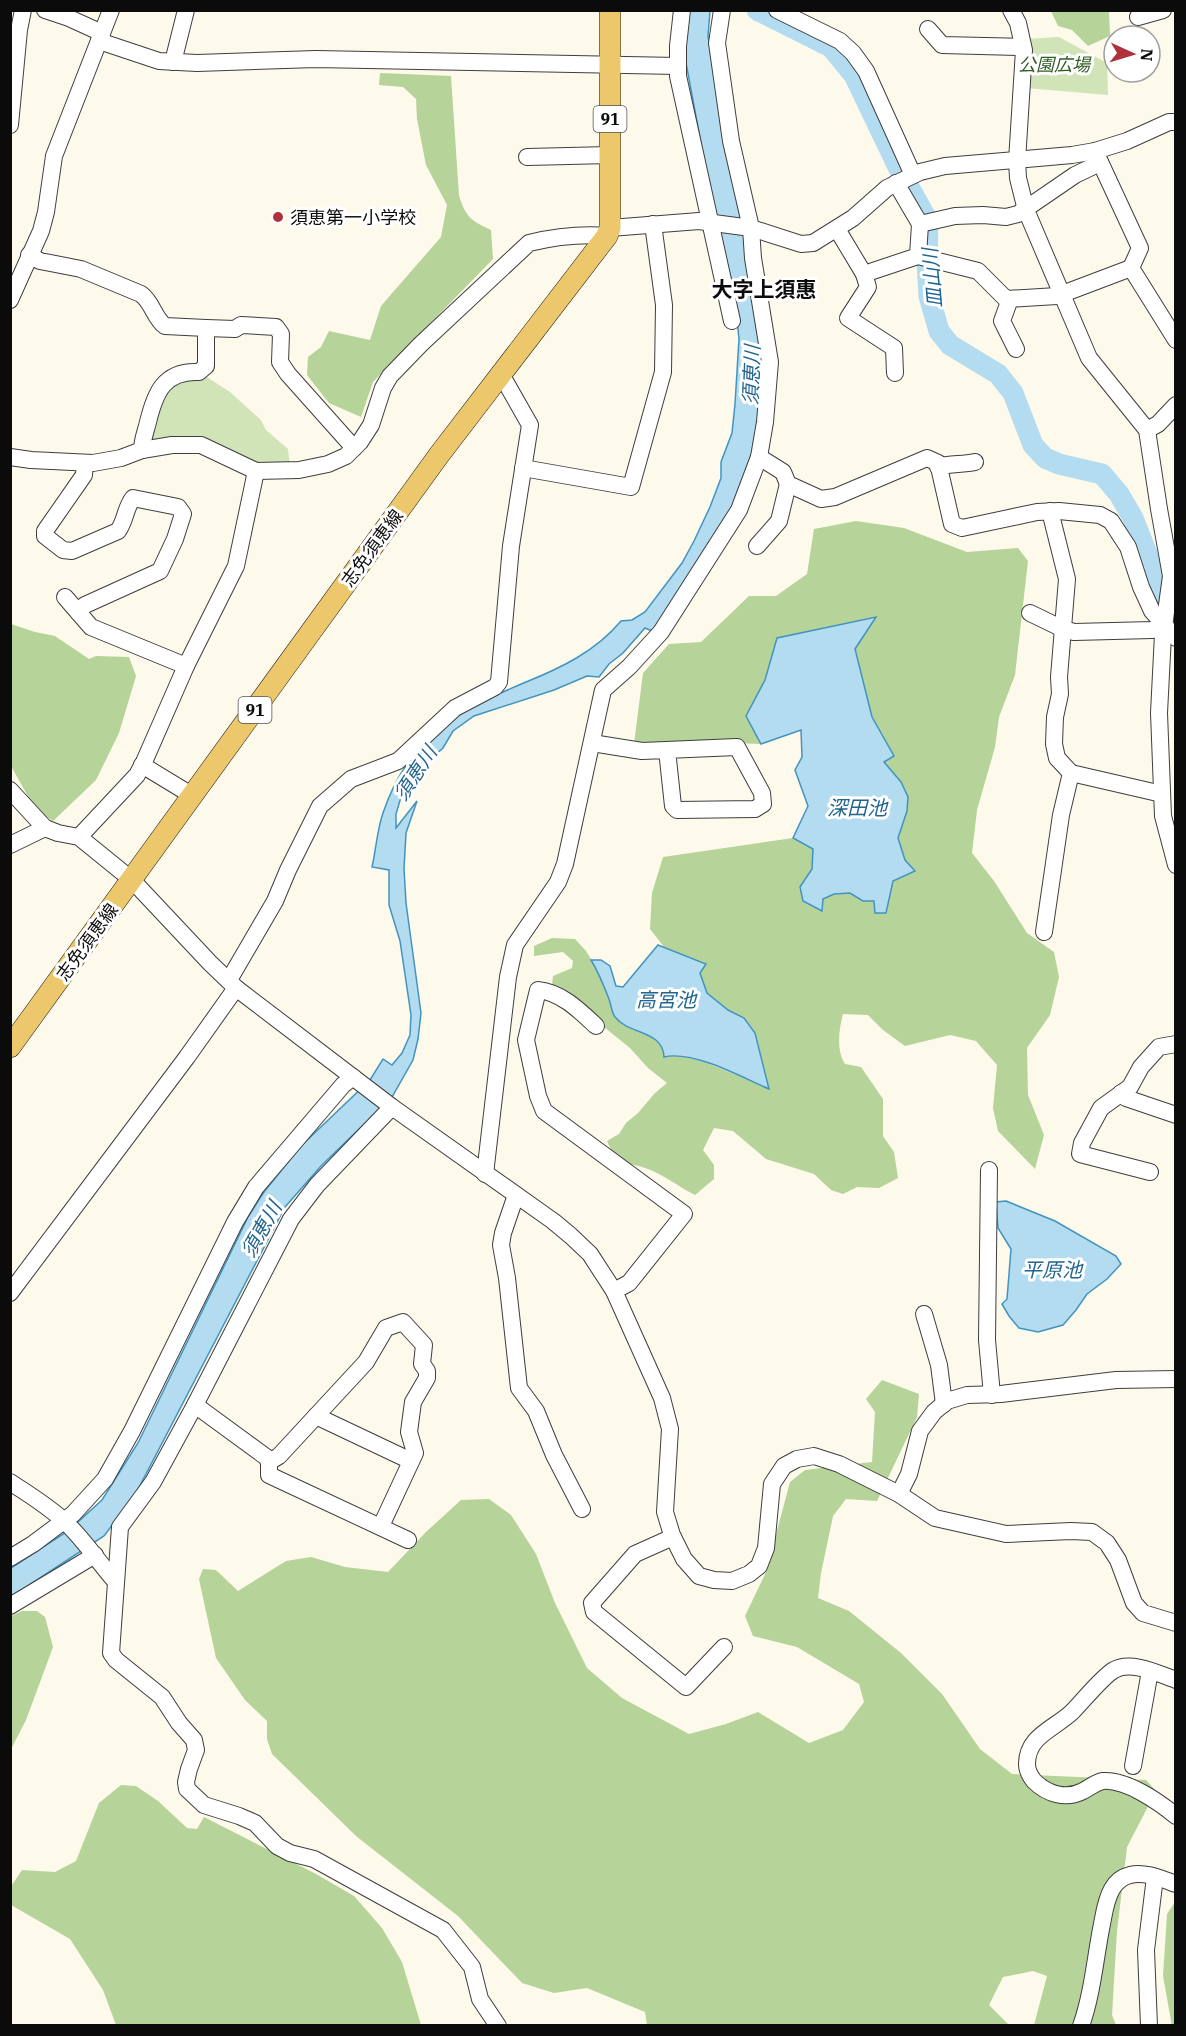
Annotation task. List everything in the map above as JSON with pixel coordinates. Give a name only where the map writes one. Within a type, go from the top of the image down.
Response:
[{"type":"main road","name":"91","points":[[608,232],[610,10]]},
{"type":"main road","name":"志免須恵線","points":[[12,1040],[132,880],[439,455],[608,232]]},
{"type":"street","points":[[10,125],[13,67],[23,10]]},
{"type":"street","points":[[45,10],[69,18],[101,37],[159,61],[197,63],[316,59],[678,66]]},
{"type":"street","points":[[10,300],[41,231],[54,156],[111,10]]},
{"type":"street","points":[[173,62],[186,10]]},
{"type":"street","points":[[682,10],[678,76],[732,321]]},
{"type":"street","points":[[485,1174],[508,977],[515,945],[558,882],[565,864],[603,690],[629,667],[661,632],[740,510],[759,457],[765,422],[770,362],[749,228],[731,141],[717,43],[722,10]]},
{"type":"street","points":[[777,10],[840,41],[853,53],[866,71],[913,175]]},
{"type":"street","points":[[1011,10],[1018,23],[1023,47],[1017,160],[1018,178],[1026,210],[1089,358],[1147,430],[1158,509],[1171,576],[1170,632],[1159,713],[1162,816],[1176,864]]},
{"type":"street","points":[[1138,17],[1163,10]]},
{"type":"street","points":[[928,28],[942,45],[1023,47]]},
{"type":"street","points":[[928,222],[956,216],[1006,217],[1018,214],[1097,157],[1127,141],[1170,122],[1176,122]]},
{"type":"street","points":[[527,157],[610,155]]},
{"type":"street","points":[[10,457],[85,463],[109,461],[142,450],[172,445],[201,445],[256,471],[299,470],[328,464],[346,456],[360,442],[371,425],[383,388],[390,376],[529,243],[549,238],[593,235],[653,224],[712,222],[749,228],[801,244],[813,243],[853,218],[887,188],[913,175],[945,166],[1072,155],[1097,157]]},
{"type":"street","points":[[864,274],[918,256],[978,271],[1002,296],[1010,299],[1061,294],[1131,268],[1140,248],[1097,157]]},
{"type":"street","points":[[896,183],[928,222]]},
{"type":"street","points":[[918,256],[928,222]]},
{"type":"street","points":[[523,468],[631,487],[663,372],[664,305],[653,224]]},
{"type":"street","points":[[837,229],[864,274],[868,286],[848,318],[894,348],[895,373]]},
{"type":"street","points":[[29,255],[40,261],[81,269],[141,294],[148,299],[160,322],[165,326],[235,329],[241,325],[276,327],[281,334],[280,362],[354,448]]},
{"type":"street","points":[[1131,268],[1176,340]]},
{"type":"street","points":[[1010,299],[1002,321],[1016,349]]},
{"type":"street","points":[[142,450],[153,402],[159,390],[168,380],[178,374],[189,371],[199,372],[206,366],[206,328]]},
{"type":"street","points":[[10,1293],[187,1057],[232,984],[320,806],[351,779],[398,761],[455,708],[495,687],[499,682],[511,546],[530,425],[501,374]]},
{"type":"street","points":[[1147,430],[1158,424],[1176,405]]},
{"type":"street","points":[[759,457],[783,472],[789,484],[821,499],[835,497],[927,458],[938,463],[952,524],[962,528],[995,519],[1037,512],[1050,511],[1100,516],[1111,521],[1128,547],[1141,587],[1152,611],[1170,632]]},
{"type":"street","points":[[938,467],[975,462]]},
{"type":"street","points":[[78,612],[85,605],[160,571],[176,539],[183,514],[178,507],[133,498],[128,504],[122,526],[118,531],[72,551],[63,550],[45,536],[45,531],[84,475],[85,463]]},
{"type":"street","points":[[79,837],[137,775],[142,765],[186,666],[236,566],[256,471]]},
{"type":"street","points":[[758,546],[779,521],[789,484]]},
{"type":"street","points":[[1050,511],[1067,579],[1059,677],[1060,694],[1055,717],[1054,744],[1057,758],[1071,773],[1162,794]]},
{"type":"street","points":[[65,597],[91,627],[186,666]]},
{"type":"street","points":[[1030,612],[1063,629],[1074,632],[1152,630],[1170,632]]},
{"type":"street","points":[[592,743],[642,751],[737,747],[762,793],[763,804],[755,808],[677,810],[673,806],[667,750]]},
{"type":"street","points":[[142,765],[192,796]]},
{"type":"street","points":[[1044,932],[1061,815],[1071,773]]},
{"type":"street","points":[[10,790],[45,828],[79,837],[132,880],[232,984],[356,1080],[571,1236],[590,1254],[614,1291],[663,1398],[670,1429],[665,1512],[673,1537],[684,1559],[699,1576],[732,1581],[749,1575],[759,1566],[766,1548],[772,1484],[784,1466],[798,1459],[814,1456],[839,1464],[899,1494],[934,1518],[1006,1534],[1092,1532],[1107,1543],[1118,1560],[1134,1603],[1143,1613],[1176,1623]]},
{"type":"street","points":[[10,845],[45,828]]},
{"type":"street","points":[[596,1026],[576,1008],[549,991],[538,990],[526,1040],[538,1096],[544,1111],[684,1214],[629,1283],[614,1291]]},
{"type":"street","points":[[1150,1172],[1080,1154],[1082,1143],[1101,1108],[1130,1087],[1141,1067],[1159,1047],[1176,1044]]},
{"type":"street","points":[[10,1558],[73,1514],[105,1479],[235,1222],[256,1187],[343,1085],[356,1080]]},
{"type":"street","points":[[1121,1093],[1126,1098],[1176,1115]]},
{"type":"street","points":[[391,1106],[317,1185],[291,1220],[153,1482],[120,1527],[111,1653],[116,1660],[162,1697],[179,1723],[194,1740],[196,1750],[186,1782],[187,1789],[204,1805],[255,1823],[278,1846],[291,1853],[314,1859],[443,1930],[472,1967],[480,1999],[498,2025]]},
{"type":"street","points":[[989,1170],[987,1340],[992,1395]]},
{"type":"street","points":[[516,1195],[501,1245],[507,1278],[519,1388],[536,1411],[554,1455],[582,1509]]},
{"type":"street","points":[[924,1314],[939,1365],[944,1404]]},
{"type":"street","points":[[269,1462],[279,1456],[366,1362],[386,1328],[403,1322],[424,1345],[422,1364],[427,1371],[427,1378],[413,1402],[409,1432],[415,1453],[381,1526]]},
{"type":"street","points":[[899,1494],[909,1474],[920,1431],[934,1412],[947,1401],[967,1395],[992,1395],[1116,1380],[1176,1379]]},
{"type":"street","points":[[195,1405],[266,1457],[269,1462],[269,1475],[408,1540]]},
{"type":"street","points":[[316,1416],[411,1461]]},
{"type":"street","points":[[10,1482],[63,1520],[94,1553],[116,1582]]},
{"type":"street","points":[[673,1537],[635,1554],[592,1603],[594,1612],[686,1687],[724,1647]]},
{"type":"street","points":[[10,1606],[94,1553]]},
{"type":"street","points":[[1176,1680],[1150,1671],[1128,1667],[1114,1670],[1070,1714],[1040,1736],[1032,1744],[1027,1755],[1027,1769],[1033,1780],[1051,1794],[1068,1796],[1080,1793],[1101,1781],[1112,1781],[1156,1800],[1176,1816]]},
{"type":"street","points":[[1133,1766],[1150,1671]]},
{"type":"street","points":[[1081,2025],[1090,1997],[1107,1901],[1113,1888],[1119,1880],[1129,1875],[1142,1874],[1176,1884]]},
{"type":"street","points":[[1149,2025],[1146,1950],[1155,1877]]},
{"type":"green space","points":[[1051,11],[1109,11],[1110,24],[1102,24],[1102,40],[1088,46],[1072,30],[1058,26]]},
{"type":"green space","name":"公園広場","points":[[1059,37],[1102,60],[1102,84],[1108,84],[1108,95],[1026,88],[1027,39]]},
{"type":"green space","points":[[380,73],[451,76],[459,196],[470,218],[491,230],[493,259],[373,382],[361,417],[329,403],[307,375],[308,357],[321,347],[329,331],[370,340],[381,306],[441,237],[447,205],[426,165],[417,119],[416,99],[403,87],[379,85]]},
{"type":"green space","points":[[202,374],[230,392],[261,420],[266,430],[288,449],[290,467],[260,467],[205,439],[153,444],[147,440],[168,386]]},
{"type":"green space","points":[[856,521],[904,528],[967,552],[1018,548],[1028,561],[1015,675],[999,717],[995,747],[977,810],[972,853],[994,881],[1027,933],[1054,952],[1059,977],[1050,1015],[1027,1048],[1028,1095],[1044,1135],[1035,1169],[998,1131],[993,1108],[997,1065],[976,1041],[950,1035],[905,1046],[883,1030],[868,1015],[843,1014],[839,1039],[842,1058],[845,1064],[861,1067],[883,1099],[883,1136],[894,1152],[898,1178],[879,1188],[857,1187],[843,1194],[831,1190],[814,1174],[766,1159],[733,1131],[714,1128],[703,1150],[714,1165],[714,1179],[695,1195],[654,1172],[619,1160],[611,1150],[607,1141],[619,1134],[626,1123],[667,1083],[648,1068],[630,1048],[552,985],[553,976],[572,968],[573,961],[563,952],[534,956],[534,946],[552,938],[575,939],[586,951],[599,972],[615,1017],[627,1027],[654,1038],[671,1055],[692,1057],[769,1088],[755,1033],[744,1018],[728,1010],[707,993],[700,973],[706,964],[664,947],[650,929],[652,893],[663,857],[793,838],[813,849],[812,869],[800,887],[821,910],[822,899],[834,894],[851,892],[863,901],[889,896],[893,881],[905,860],[898,838],[907,811],[901,782],[884,762],[893,756],[872,717],[855,648],[777,639],[765,680],[746,716],[761,744],[634,744],[643,673],[669,644],[701,642],[749,596],[776,596],[807,574],[814,529]]},
{"type":"green space","points":[[11,624],[55,636],[89,659],[96,656],[129,657],[136,676],[119,733],[96,780],[53,821],[35,809],[11,766]]},
{"type":"green space","points":[[882,1380],[919,1394],[917,1417],[877,1501],[846,1499],[833,1516],[818,1598],[849,1611],[901,1653],[942,1694],[980,1749],[1012,1774],[1146,1780],[1156,1791],[1127,1847],[1117,1931],[1112,2015],[1116,2025],[1034,2025],[1047,1976],[1033,1971],[1003,1977],[989,2005],[1010,2026],[647,2025],[645,2012],[587,1988],[554,1993],[522,1983],[458,1916],[356,1836],[272,1754],[267,1739],[267,1721],[245,1700],[216,1658],[199,1579],[203,1569],[216,1570],[238,1591],[286,1561],[311,1557],[345,1567],[388,1572],[461,1500],[489,1499],[511,1515],[536,1554],[555,1603],[587,1668],[622,1698],[689,1734],[758,1712],[809,1743],[843,1730],[864,1702],[859,1684],[797,1647],[753,1636],[745,1616],[766,1572],[790,1482],[805,1470],[872,1462],[875,1412],[866,1399]]},
{"type":"green space","points":[[22,1611],[37,1611],[45,1617],[53,1647],[26,1720],[11,1749],[11,1616]]},
{"type":"green space","points":[[121,1785],[136,1786],[158,1801],[187,1828],[197,1829],[204,1817],[354,1896],[382,1928],[402,1962],[421,2025],[116,2025],[103,1990],[70,1939],[11,1905],[10,1888],[22,1870],[55,1872],[76,1861],[99,1803]]},
{"type":"green space","points":[[1175,1902],[1176,2025],[1172,2026],[1163,1976],[1167,1914]]},
{"type":"water","name":"須恵川","points":[[686,11],[710,11],[708,36],[712,62],[767,361],[752,457],[732,510],[672,605],[652,631],[645,628],[599,677],[587,676],[554,690],[474,716],[453,731],[443,748],[425,764],[401,797],[396,814],[396,828],[417,801],[406,833],[404,869],[406,903],[421,1013],[413,1060],[392,1097],[321,1166],[285,1207],[135,1495],[104,1536],[11,1597],[11,1568],[68,1531],[102,1500],[138,1443],[248,1217],[264,1192],[301,1146],[370,1080],[383,1059],[392,1065],[402,1053],[410,1035],[411,1015],[400,941],[389,905],[389,870],[372,867],[383,813],[393,787],[406,765],[421,746],[457,716],[565,664],[601,641],[621,621],[632,620],[645,612],[682,563],[710,507],[721,478],[721,462],[732,433],[739,339],[734,291],[715,218],[686,63]]},
{"type":"water","name":"深田池","points":[[876,617],[855,649],[872,717],[894,756],[884,762],[901,782],[908,797],[907,811],[898,838],[905,860],[915,871],[893,881],[886,913],[875,913],[874,901],[863,901],[850,893],[834,894],[823,899],[822,911],[803,901],[800,887],[812,869],[813,849],[793,838],[808,806],[795,770],[802,757],[801,730],[761,744],[746,716],[765,680],[777,638]]},
{"type":"water","name":"高宮池","points":[[658,945],[706,964],[700,973],[707,993],[728,1010],[744,1018],[755,1033],[769,1089],[703,1061],[689,1057],[664,1057],[662,1048],[652,1037],[628,1027],[615,1017],[591,960],[601,960],[610,966],[616,986],[623,987]]},
{"type":"water","name":"平原池","points":[[1006,1201],[1055,1221],[1116,1256],[1121,1264],[1107,1279],[1087,1294],[1063,1325],[1038,1332],[1019,1328],[1002,1304],[1007,1299],[1011,1249],[998,1228],[996,1202]]},
{"type":"waterway","name":"皿山川","points":[[757,10],[831,47],[854,75],[898,167],[928,221],[929,296],[939,331],[950,345],[998,374],[1013,393],[1033,445],[1045,458],[1059,464],[1102,474],[1119,494],[1133,518],[1150,561],[1157,597],[1176,615]]},
{"type":"place","name":"須恵第一小学校","points":[[278,217]]},
{"type":"district","name":"大字上須惠","points":[[764,289]]}]
